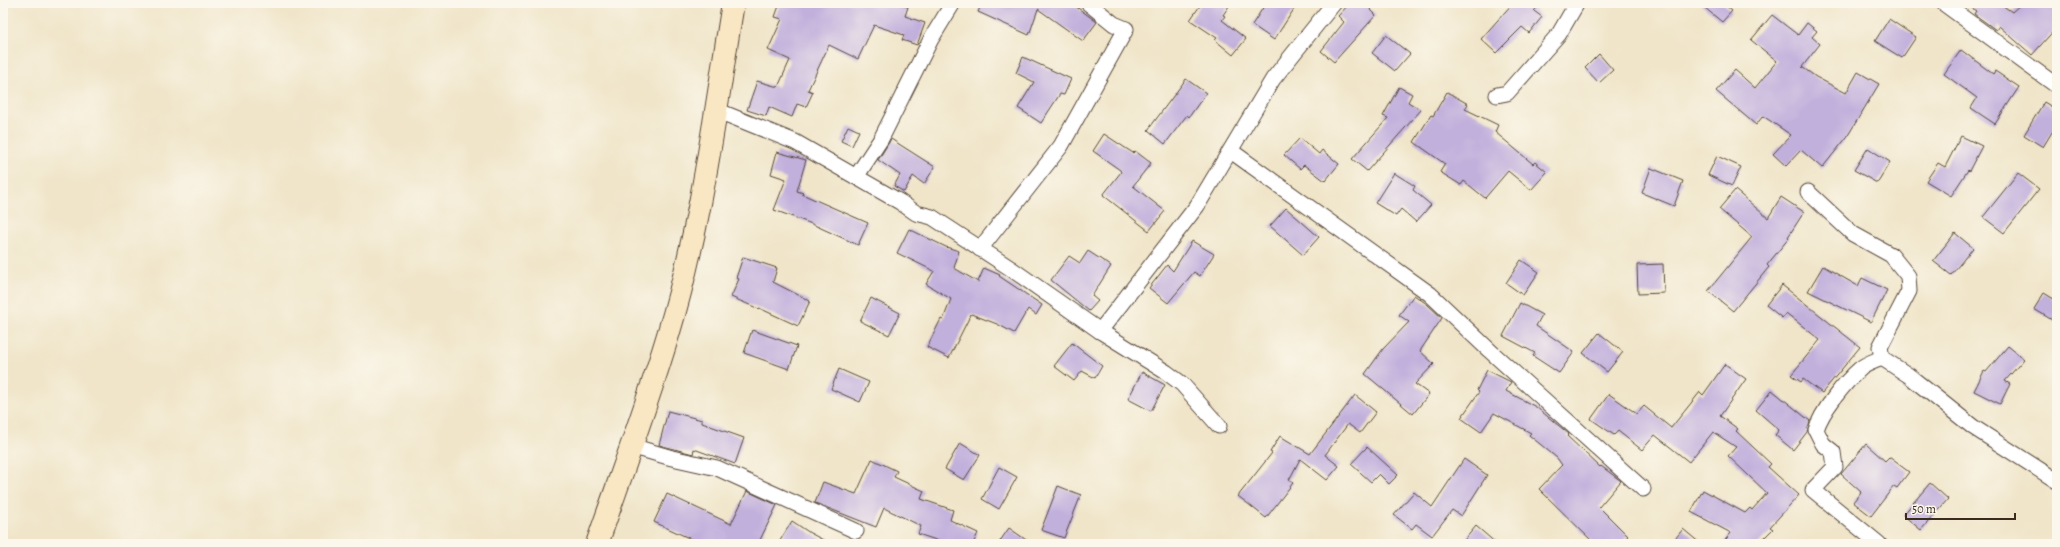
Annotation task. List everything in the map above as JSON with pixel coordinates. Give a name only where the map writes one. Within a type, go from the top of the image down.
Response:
[{"type":"main road","points":[[597,544],[668,335],[682,282],[705,178],[733,3]]},
{"type":"street","points":[[856,177],[882,138],[931,39],[953,3]]},
{"type":"street","points":[[980,249],[1061,146],[1126,29],[1114,24],[1088,3]]},
{"type":"street","points":[[1100,331],[1197,206],[1273,79],[1334,3]]},
{"type":"street","points":[[1498,95],[1507,93],[1559,34],[1577,3]]},
{"type":"street","points":[[1943,3],[2057,86]]},
{"type":"street","points":[[716,110],[795,142],[900,202],[916,214],[932,217],[1100,331],[1166,372],[1182,384],[1219,426]]},
{"type":"street","points":[[1231,151],[1430,294],[1489,350],[1643,489]]},
{"type":"street","points":[[1808,192],[1853,234],[1891,254],[1908,276],[1909,291],[1880,347],[1882,358],[1908,375],[1973,427],[2057,481]]},
{"type":"street","points":[[1880,544],[1813,490],[1835,467],[1833,452],[1823,444],[1816,430],[1819,421],[1843,388],[1860,369],[1882,358]]},
{"type":"street","points":[[631,446],[672,458],[717,468],[856,531]]},
{"type":"building","points":[[780,3],[896,3],[908,7],[905,16],[925,23],[917,45],[902,40],[904,35],[874,25],[858,59],[829,45],[808,90],[813,92],[806,107],[797,104],[792,117],[769,107],[766,116],[747,110],[757,81],[778,87],[790,60],[768,50],[782,19],[775,17]]},
{"type":"building","points":[[982,3],[1071,3],[1097,22],[1083,41],[1038,9],[1029,35],[978,12]]},
{"type":"building","points":[[1202,3],[1231,3],[1223,15],[1225,16],[1222,20],[1246,39],[1233,55],[1215,40],[1217,38],[1190,20]]},
{"type":"building","points":[[1266,3],[1298,3],[1274,40],[1252,25]]},
{"type":"building","points":[[1350,3],[1364,3],[1376,15],[1334,62],[1321,51],[1344,22],[1338,16]]},
{"type":"building","points":[[1513,3],[1542,3],[1534,11],[1542,17],[1529,33],[1522,27],[1496,53],[1481,39]]},
{"type":"building","points":[[1699,3],[1723,3],[1732,11],[1722,22]]},
{"type":"building","points":[[1965,3],[1999,3],[2012,12],[2022,3],[2057,3],[2057,27],[2032,55],[1999,26],[1996,30],[1974,14],[1976,11]]},
{"type":"building","points":[[1772,15],[1798,35],[1807,23],[1817,31],[1812,37],[1820,44],[1802,67],[1816,77],[1846,93],[1858,72],[1879,84],[1847,137],[1822,168],[1801,150],[1786,166],[1773,154],[1791,135],[1763,116],[1756,125],[1716,91],[1735,70],[1755,88],[1777,61],[1751,40]]},
{"type":"building","points":[[1889,19],[1916,37],[1902,58],[1875,41]]},
{"type":"building","points":[[1386,35],[1410,54],[1395,71],[1372,53]]},
{"type":"building","points":[[1961,50],[1993,74],[1995,71],[2019,87],[1995,124],[1971,108],[1977,98],[1944,74]]},
{"type":"building","points":[[1599,54],[1613,70],[1599,83],[1585,68]]},
{"type":"building","points":[[1023,57],[1071,79],[1064,95],[1060,94],[1041,123],[1018,108],[1034,82],[1016,73]]},
{"type":"building","points":[[1186,79],[1206,93],[1189,117],[1187,115],[1165,144],[1148,130]]},
{"type":"building","points":[[1399,87],[1412,94],[1408,102],[1421,110],[1367,171],[1352,159],[1388,118],[1383,116]]},
{"type":"building","points":[[1447,92],[1468,104],[1465,109],[1498,125],[1495,132],[1533,164],[1535,162],[1547,172],[1531,190],[1508,171],[1485,198],[1464,181],[1461,185],[1440,172],[1445,164],[1414,142],[1431,115],[1433,116]]},
{"type":"building","points":[[2044,102],[2057,110],[2057,124],[2043,147],[2024,135]]},
{"type":"building","points":[[848,126],[859,131],[852,146],[841,141]]},
{"type":"building","points":[[1104,134],[1133,153],[1135,151],[1151,163],[1133,186],[1165,211],[1149,231],[1103,195],[1121,172],[1093,151]]},
{"type":"building","points":[[1961,136],[1982,146],[1969,171],[1968,170],[1951,196],[1926,181],[1938,163],[1945,167]]},
{"type":"building","points":[[1300,138],[1319,154],[1322,150],[1339,164],[1325,181],[1304,165],[1300,169],[1284,155]]},
{"type":"building","points":[[891,139],[935,167],[924,184],[913,176],[904,192],[894,186],[900,175],[878,160]]},
{"type":"building","points":[[1868,148],[1890,162],[1877,183],[1854,170]]},
{"type":"building","points":[[777,152],[806,160],[797,191],[868,223],[858,245],[812,224],[774,210],[786,179],[771,174]]},
{"type":"building","points":[[1717,156],[1741,167],[1732,186],[1708,175]]},
{"type":"building","points":[[1651,168],[1683,181],[1674,206],[1642,193]]},
{"type":"building","points":[[1394,173],[1415,186],[1413,190],[1431,205],[1416,222],[1401,209],[1396,216],[1375,203]]},
{"type":"building","points":[[2018,173],[2039,189],[2004,233],[1983,217]]},
{"type":"building","points":[[1735,190],[1768,218],[1781,197],[1804,212],[1788,237],[1789,238],[1767,265],[1769,267],[1733,311],[1708,291],[1752,237],[1719,209]]},
{"type":"building","points":[[1286,208],[1319,237],[1303,255],[1270,226]]},
{"type":"building","points":[[909,229],[946,247],[959,251],[954,268],[978,282],[984,268],[1000,275],[999,276],[1042,305],[1036,315],[1028,309],[1014,333],[997,324],[971,314],[949,358],[927,347],[941,319],[943,320],[951,299],[926,284],[934,271],[897,253]]},
{"type":"building","points":[[1955,233],[1973,248],[1951,275],[1933,261]]},
{"type":"building","points":[[1192,241],[1214,254],[1200,276],[1194,272],[1168,303],[1149,288],[1167,265],[1173,271]]},
{"type":"building","points":[[1088,251],[1111,266],[1092,296],[1098,301],[1089,311],[1051,280],[1069,256],[1080,263]]},
{"type":"building","points":[[743,257],[777,268],[773,282],[810,301],[798,326],[731,297],[739,279],[736,278]]},
{"type":"building","points":[[1521,260],[1539,272],[1523,295],[1506,283]]},
{"type":"building","points":[[1663,264],[1664,293],[1638,294],[1637,265]]},
{"type":"building","points":[[1823,266],[1858,286],[1862,278],[1887,290],[1871,322],[1808,291]]},
{"type":"building","points":[[1782,285],[1860,347],[1822,393],[1803,379],[1801,382],[1791,375],[1820,340],[1786,313],[1782,318],[1766,305]]},
{"type":"building","points":[[2044,293],[2057,301],[2057,323],[2034,309]]},
{"type":"building","points":[[1414,295],[1427,304],[1442,318],[1420,351],[1434,364],[1415,384],[1429,394],[1413,414],[1365,374],[1383,349],[1409,322],[1399,315]]},
{"type":"building","points":[[871,298],[900,313],[889,335],[860,321]]},
{"type":"building","points":[[1520,303],[1542,315],[1536,326],[1574,352],[1559,373],[1533,356],[1535,353],[1503,336]]},
{"type":"building","points":[[752,330],[797,346],[789,369],[744,353]]},
{"type":"building","points":[[1599,333],[1623,352],[1607,372],[1583,353]]},
{"type":"building","points":[[1072,343],[1102,366],[1095,378],[1082,371],[1074,381],[1054,366]]},
{"type":"building","points":[[2008,346],[2024,359],[2005,381],[2010,384],[2000,404],[1974,391],[1984,371],[1986,372]]},
{"type":"building","points":[[1725,364],[1746,379],[1720,416],[1738,429],[1736,431],[1771,464],[1768,467],[1799,495],[1770,527],[1773,529],[1758,544],[1722,544],[1731,533],[1691,512],[1703,490],[1745,513],[1750,508],[1752,510],[1767,493],[1728,456],[1736,447],[1713,432],[1689,462],[1655,435],[1642,450],[1618,431],[1614,435],[1591,419],[1609,394],[1637,414],[1644,406],[1671,428],[1700,392],[1703,395]]},
{"type":"building","points":[[839,369],[869,382],[860,402],[831,389]]},
{"type":"building","points":[[1487,370],[1511,382],[1506,391],[1536,407],[1569,434],[1567,436],[1600,467],[1601,466],[1621,481],[1599,507],[1628,536],[1619,544],[1595,544],[1539,489],[1562,465],[1557,458],[1529,435],[1531,433],[1494,413],[1481,432],[1461,418],[1479,392],[1477,390]]},
{"type":"building","points":[[1142,372],[1165,385],[1151,411],[1128,399]]},
{"type":"building","points":[[1772,390],[1810,421],[1807,432],[1793,450],[1775,435],[1779,430],[1756,410]]},
{"type":"building","points":[[1355,395],[1376,412],[1360,433],[1348,424],[1325,455],[1339,466],[1327,480],[1300,459],[1289,480],[1293,483],[1266,518],[1238,496],[1272,453],[1270,452],[1280,436],[1310,454]]},
{"type":"building","points":[[668,411],[702,420],[702,423],[744,438],[735,464],[694,449],[693,454],[659,445]]},
{"type":"building","points":[[960,443],[980,455],[964,480],[945,469]]},
{"type":"building","points":[[1866,444],[1885,461],[1889,457],[1909,472],[1897,488],[1894,486],[1871,516],[1853,502],[1861,492],[1841,474]]},
{"type":"building","points":[[1367,447],[1398,475],[1389,484],[1379,474],[1371,482],[1351,464]]},
{"type":"building","points":[[872,459],[897,471],[894,477],[924,491],[921,499],[953,510],[950,520],[978,533],[973,544],[948,544],[918,534],[921,526],[884,508],[876,527],[815,503],[823,482],[856,494]]},
{"type":"building","points":[[1464,459],[1487,475],[1461,516],[1452,510],[1432,536],[1416,524],[1412,529],[1394,515],[1414,492],[1432,507]]},
{"type":"building","points":[[999,467],[1017,477],[999,509],[982,499]]},
{"type":"building","points":[[1930,483],[1948,499],[1921,530],[1903,515]]},
{"type":"building","points":[[1058,486],[1081,495],[1064,538],[1041,530]]},
{"type":"building","points":[[747,491],[777,505],[758,544],[702,544],[654,522],[667,494],[731,524]]},
{"type":"building","points":[[792,521],[810,533],[831,544],[778,544]]},
{"type":"building","points":[[1476,526],[1497,544],[1461,544]]},
{"type":"building","points":[[1009,528],[1032,544],[998,544]]},
{"type":"building","points":[[1683,529],[1701,544],[1671,544]]}]
